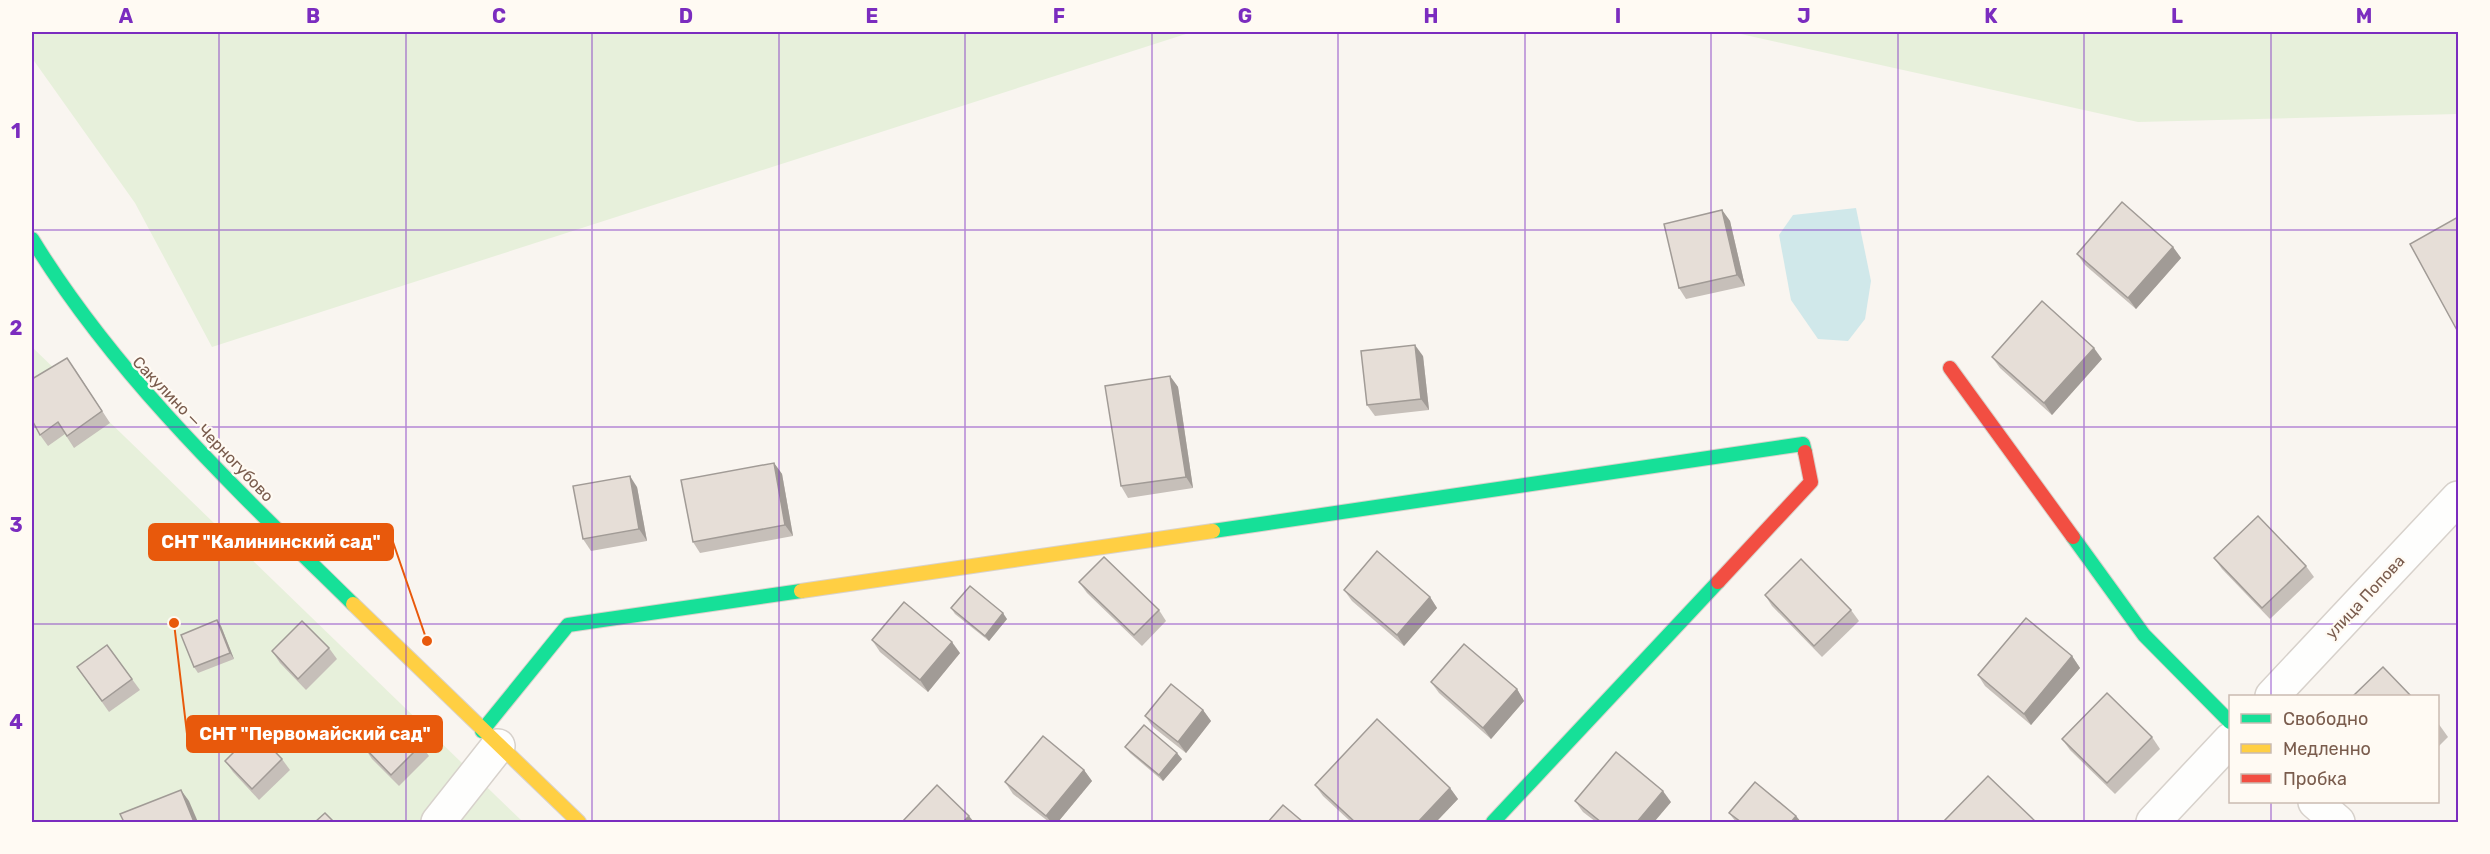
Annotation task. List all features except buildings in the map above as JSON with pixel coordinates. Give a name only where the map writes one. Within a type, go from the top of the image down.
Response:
[{"type":"street","name":"Сакулино — Черногубово","points":[[32,239],[87,324],[162,414],[490,739],[579,822]]},
{"type":"street","points":[[1950,368],[2144,635],[2229,721]]},
{"type":"street","points":[[438,822],[490,739],[568,625],[1803,444],[1811,482],[1493,822]]},
{"type":"street","name":"улица Попова","points":[[2273,695],[2458,498]]},
{"type":"street","points":[[2153,822],[2229,741]]},
{"type":"street","points":[[2317,803],[2338,822]]},
{"type":"green space","points":[[32,32],[1192,32],[212,347],[135,203],[32,58]]},
{"type":"green space","points":[[1732,32],[2458,32],[2458,114],[2138,122]]},
{"type":"green space","points":[[32,347],[523,822],[32,822]]},
{"type":"water","points":[[1856,208],[1871,281],[1865,319],[1848,341],[1818,339],[1791,300],[1779,235],[1793,215]]},
{"type":"traffic: fast","points":[[32,239],[102,339],[141,386],[223,475],[353,604]]},
{"type":"traffic: fast","points":[[1213,531],[1803,444],[1805,452]]},
{"type":"traffic: fast","points":[[2073,537],[2144,635],[2229,721]]},
{"type":"traffic: fast","points":[[1493,822],[1718,582]]},
{"type":"traffic: fast","points":[[482,731],[568,625],[801,591]]},
{"type":"traffic: slow","points":[[801,591],[1213,531]]},
{"type":"traffic: slow","points":[[353,604],[579,822]]},
{"type":"traffic: jam","points":[[1950,368],[2073,537]]},
{"type":"traffic: jam","points":[[1718,582],[1811,482],[1805,452]]},
{"type":"place","name":"СНТ \"Первомайский сад\"","points":[[174,623]]},
{"type":"place","name":"СНТ \"Калининский сад\"","points":[[427,641]]}]
